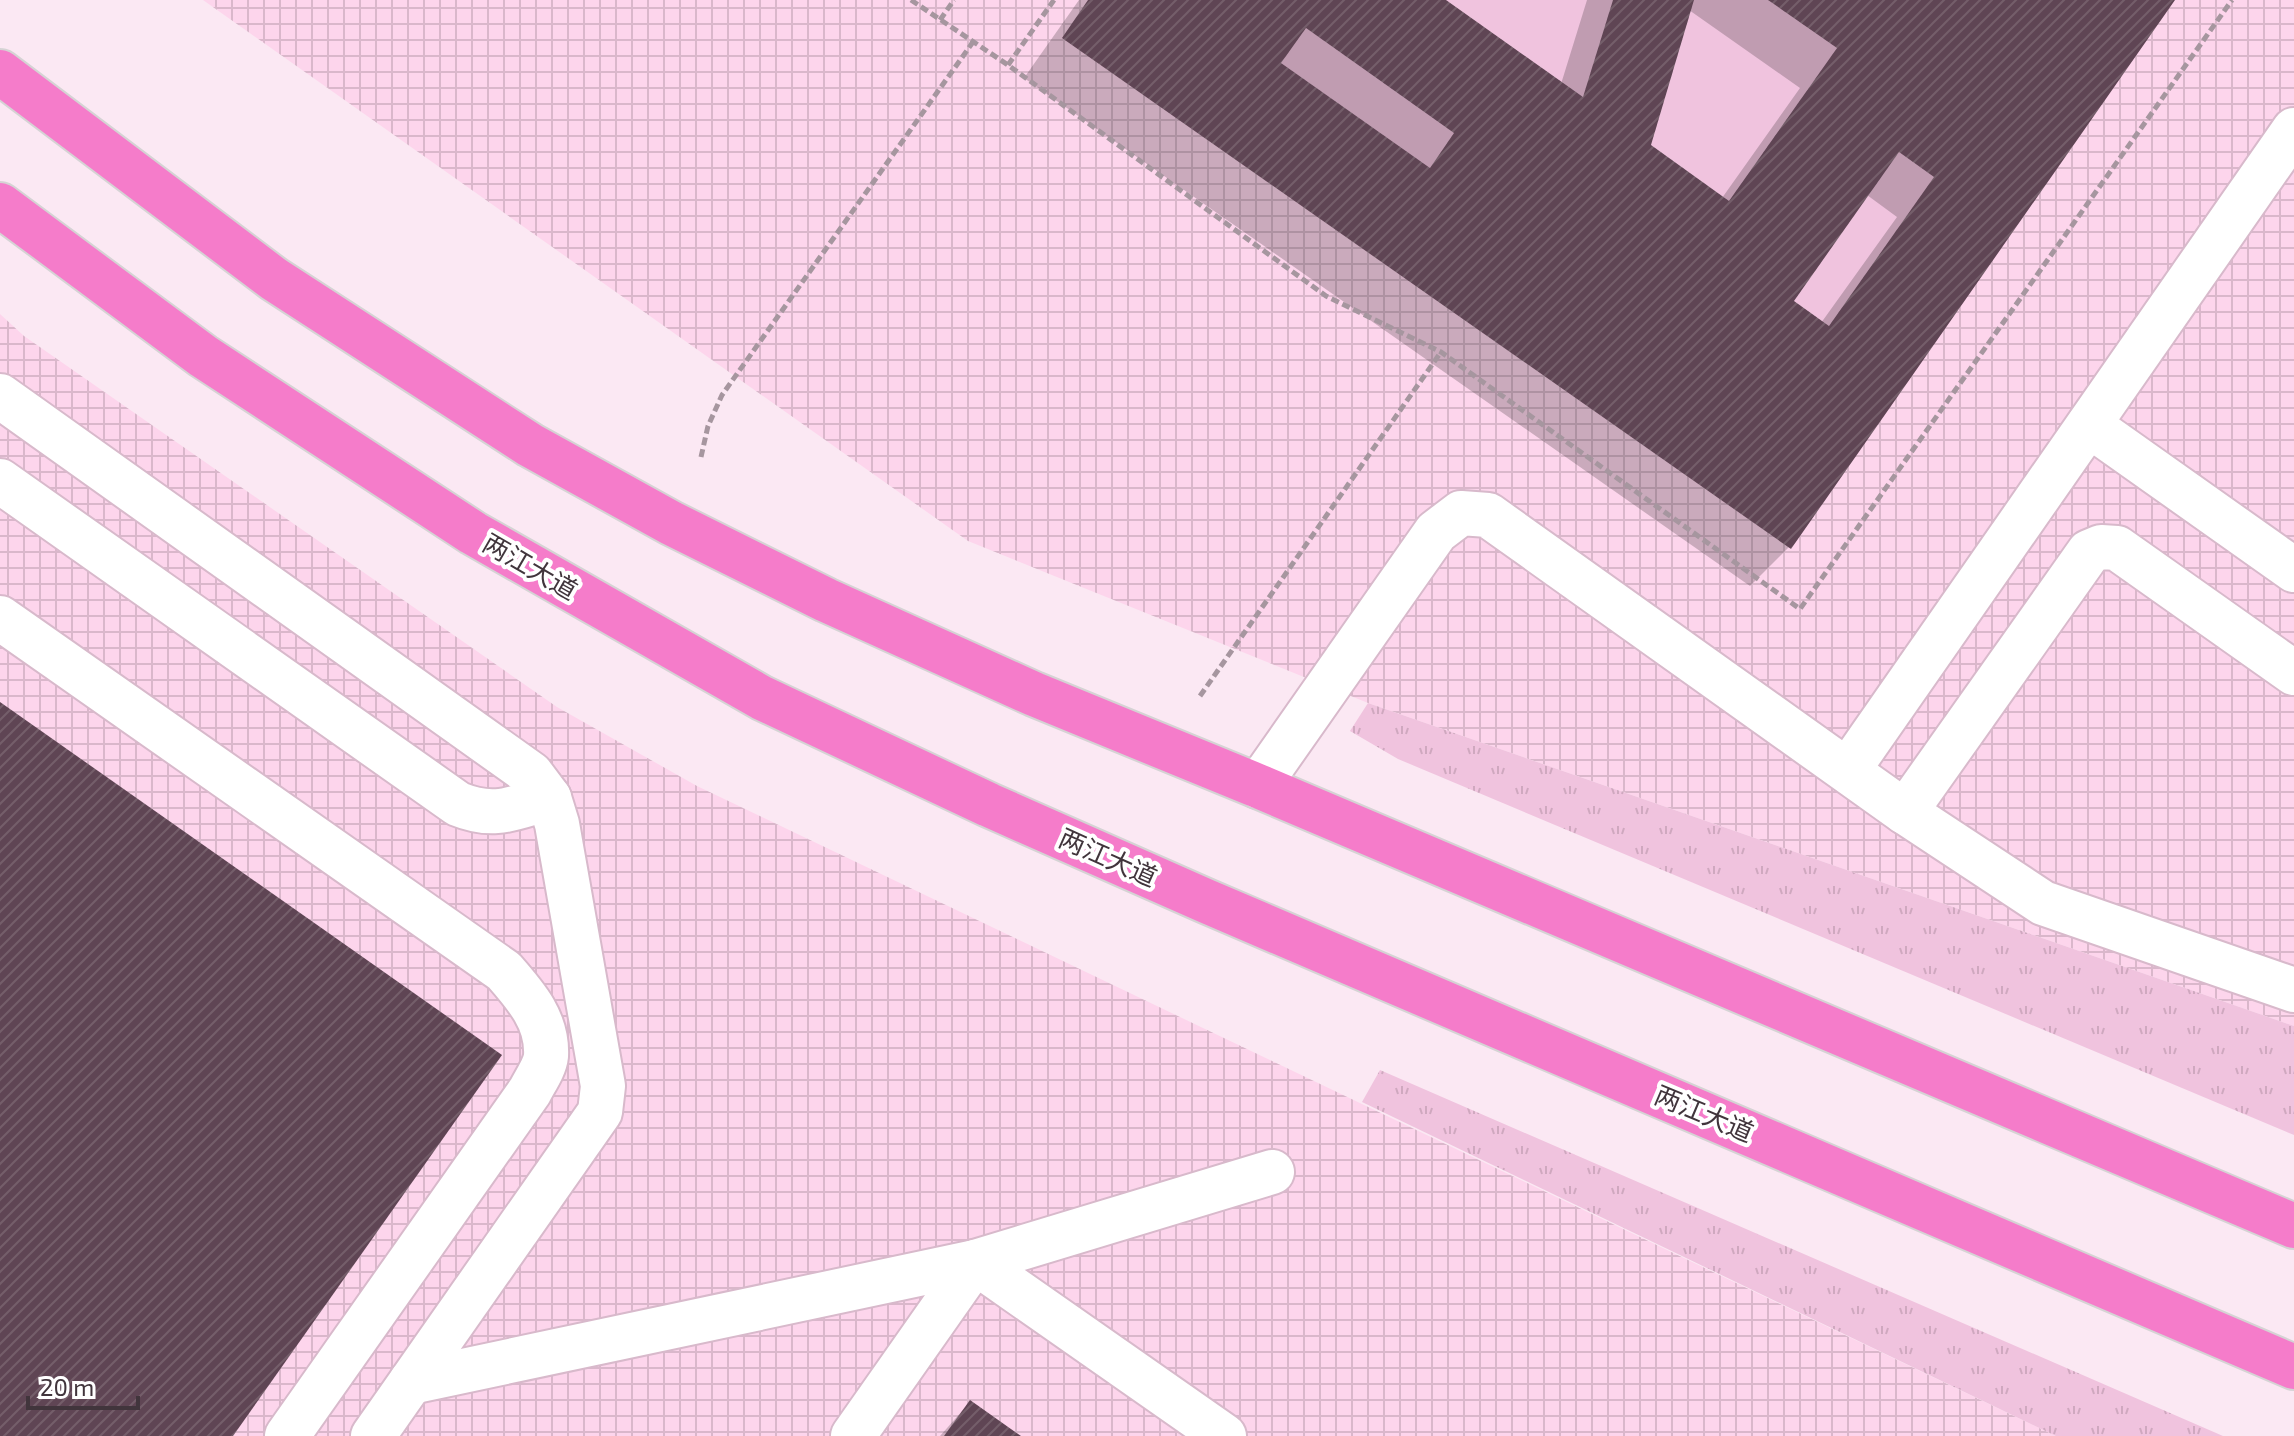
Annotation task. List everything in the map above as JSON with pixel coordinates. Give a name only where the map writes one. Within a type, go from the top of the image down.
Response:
[{"type":"highway","points":[[0,72],[274,279],[530,445],[671,523],[826,600],[1034,694],[2294,1226]]},
{"type":"highway","name":"两江大道","points":[[0,205],[203,356],[473,533],[762,698],[989,805],[1220,908],[2294,1367]]},
{"type":"street","points":[[1848,770],[2294,130]]},
{"type":"street","points":[[6,412],[183,526],[531,774],[549,798],[557,824],[603,1086],[600,1112],[373,1436]]},
{"type":"street","points":[[2089,425],[2294,570]]},
{"type":"street","points":[[0,481],[458,804],[478,812],[498,812],[549,798]]},
{"type":"street","points":[[1258,786],[1436,532],[1461,513],[1488,515],[1905,812],[2043,903],[2294,990]]},
{"type":"street","points":[[144,582],[183,526]]},
{"type":"street","points":[[1905,812],[2089,552],[2101,547],[2117,548],[2294,673]]},
{"type":"street","points":[[0,618],[504,971],[525,994],[542,1022],[546,1059],[530,1091],[287,1436]]},
{"type":"street","points":[[317,704],[356,649]]},
{"type":"street","points":[[411,1382],[975,1262],[1272,1172]]},
{"type":"street","points":[[853,1436],[975,1262]]},
{"type":"street","points":[[975,1262],[1224,1436]]},
{"type":"path","points":[[911,0],[1008,65],[1326,296],[1441,352],[1800,609],[2232,0]]},
{"type":"path","points":[[940,20],[954,0]]},
{"type":"path","points":[[1008,65],[1054,0]]},
{"type":"path","points":[[701,457],[713,411],[722,395],[974,42]]},
{"type":"path","points":[[1200,696],[1441,352]]},
{"type":"shaded area","points":[[203,0],[2294,0],[2294,1026],[1368,703],[968,541]]},
{"type":"shaded area","points":[[0,314],[24,336],[557,707],[697,786],[2056,1436],[0,1436]]},
{"type":"green space","points":[[1446,0],[1613,0],[1583,97]]},
{"type":"green space","points":[[1694,0],[1768,0],[1837,48],[1729,201],[1651,145]]},
{"type":"green space","points":[[1306,28],[1454,133],[1430,168],[1281,63]]},
{"type":"green space","points":[[1899,152],[1934,177],[1829,326],[1794,301]]},
{"type":"green space","points":[[1368,703],[2294,1026],[2294,1135],[1398,759],[1350,731]]},
{"type":"green space","points":[[1380,1070],[2223,1436],[2056,1436],[1362,1102]]},
{"type":"building","points":[[1088,0],[1446,0],[1583,97],[1613,0],[1694,0],[1651,145],[1729,201],[1837,48],[1768,0],[2175,0],[1791,549],[1062,38]],"holes":[[[1306,28],[1454,133],[1430,168],[1281,63]],[[1899,152],[1934,177],[1829,326],[1794,301]]]},
{"type":"building","points":[[0,702],[502,1055],[233,1436],[0,1436]]},
{"type":"building","points":[[970,1400],[1021,1436],[944,1436]]}]
